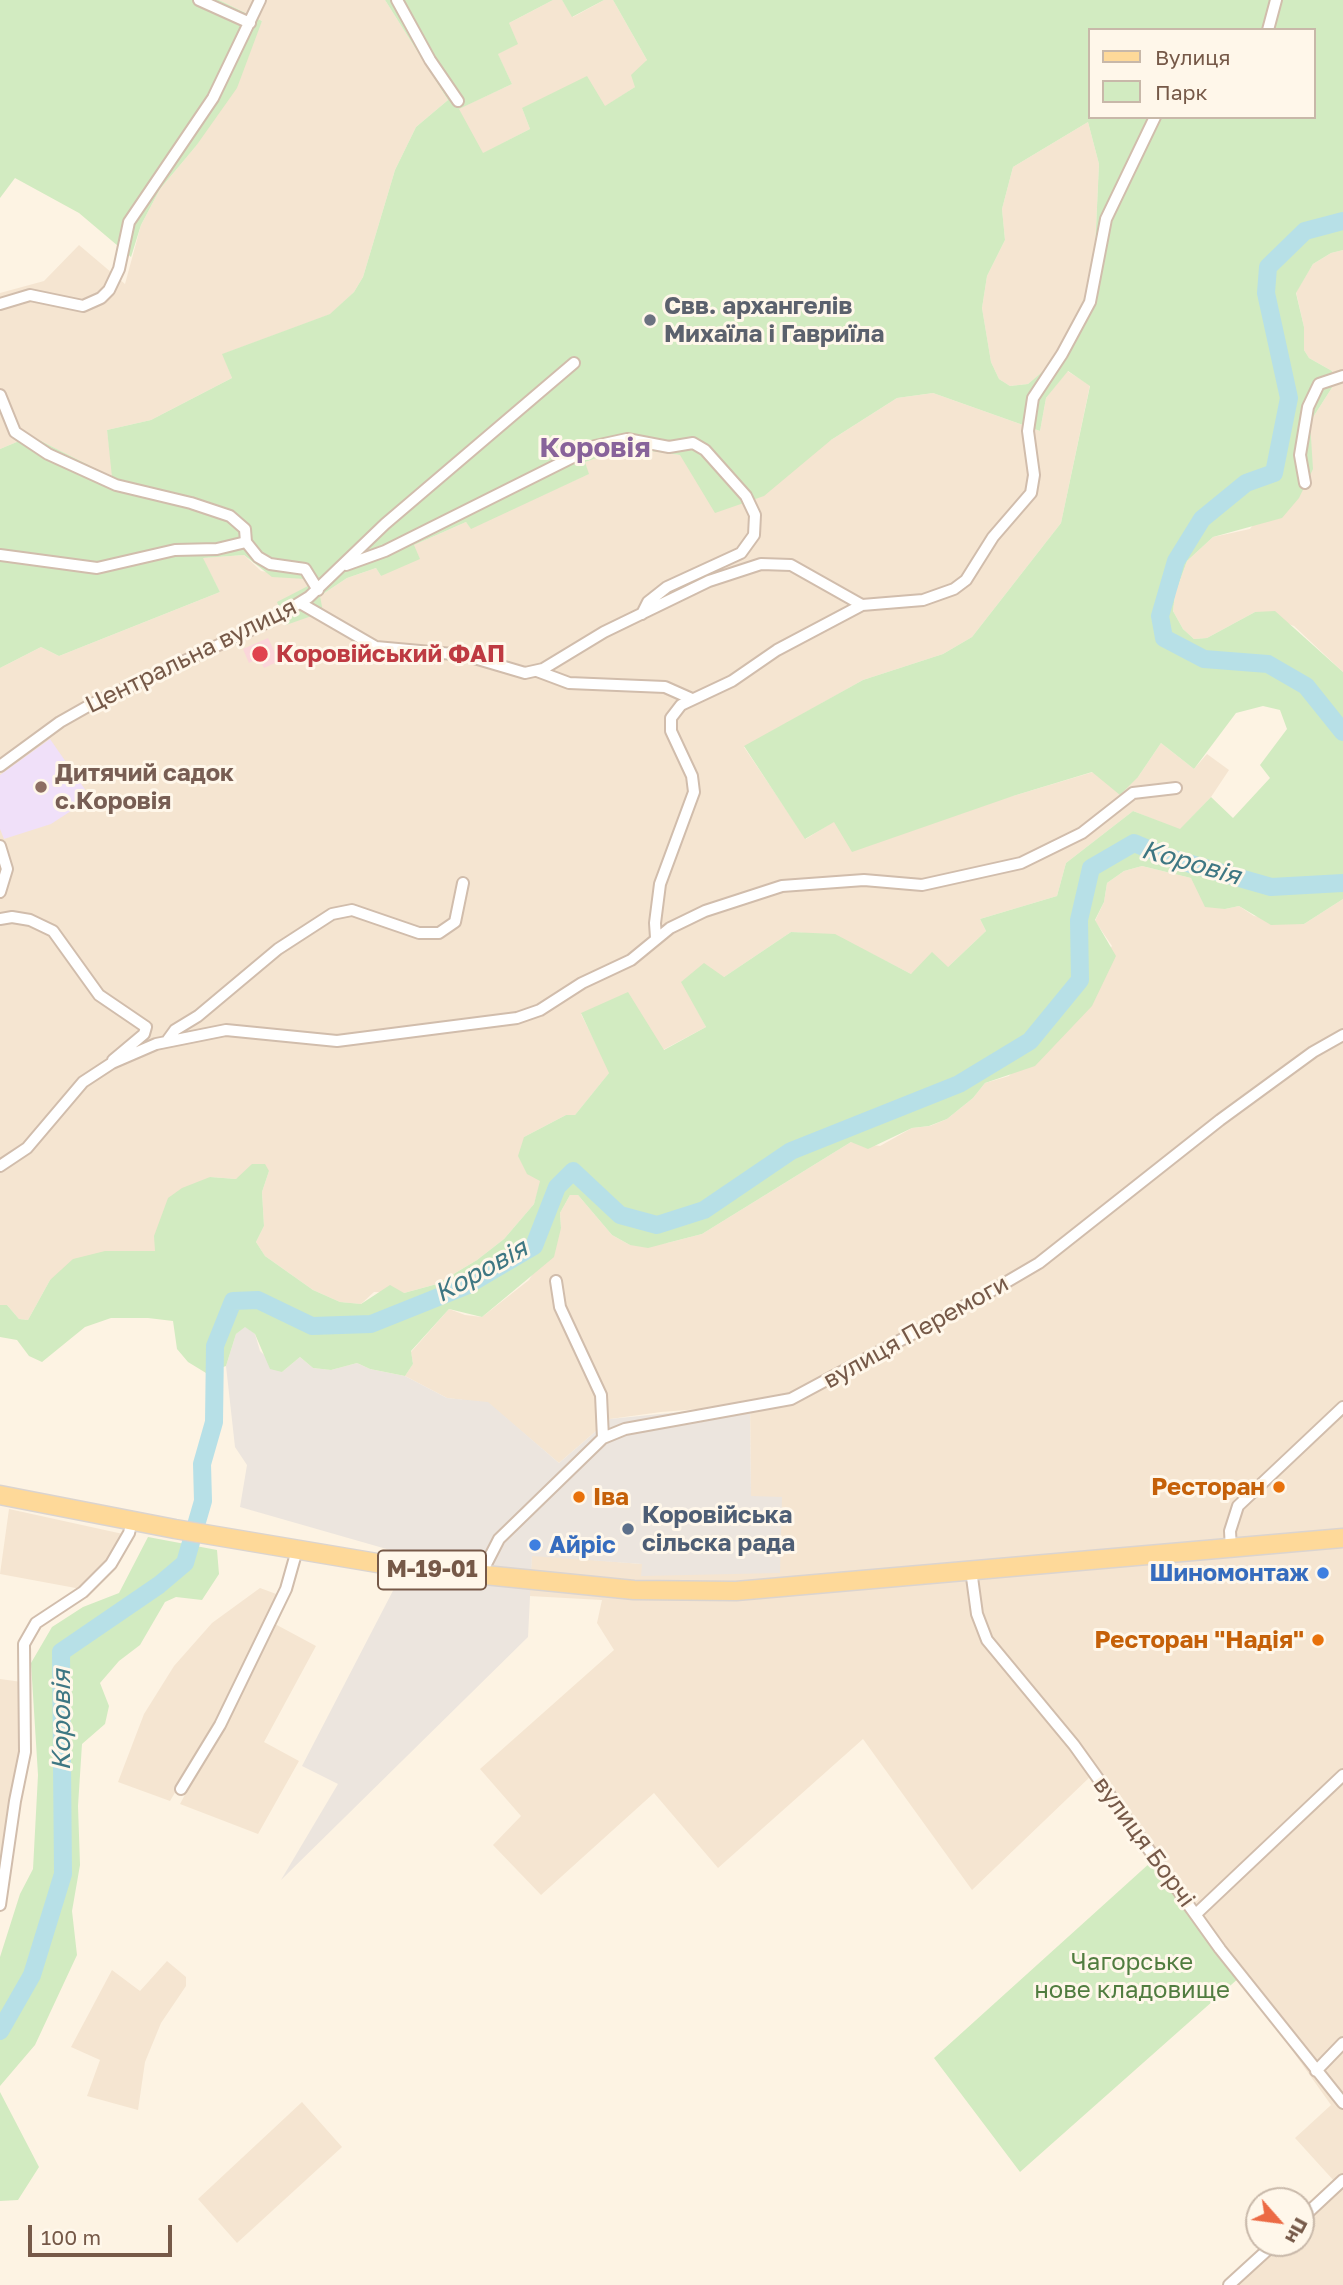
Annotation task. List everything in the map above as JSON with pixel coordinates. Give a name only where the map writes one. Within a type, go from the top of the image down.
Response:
[{"type":"main road","name":"М-19-01","points":[[0,1495],[175,1529],[401,1567],[634,1590],[736,1591],[1343,1538]]},
{"type":"street","points":[[199,0],[250,23]]},
{"type":"street","points":[[0,304],[13,297],[36,295],[83,306],[109,290],[117,275],[124,236],[132,216],[214,98],[260,0]]},
{"type":"street","points":[[397,0],[430,60],[458,101]]},
{"type":"street","points":[[1269,28],[1276,0]]},
{"type":"street","points":[[656,938],[655,923],[660,884],[694,792],[692,776],[671,731],[670,721],[681,705],[732,681],[777,650],[862,605],[917,601],[959,586],[993,537],[1028,499],[1034,475],[1028,430],[1033,398],[1062,354],[1090,302],[1109,210],[1154,119]]},
{"type":"street","points":[[343,566],[385,524],[574,363]]},
{"type":"street","points":[[1305,483],[1300,455],[1308,407],[1319,384],[1343,376]]},
{"type":"street","points":[[0,395],[15,432],[48,454],[116,485],[191,503],[230,516],[245,530],[246,542],[258,556],[270,564],[304,569],[318,590]]},
{"type":"street","name":"Центральна вулиця","points":[[0,766],[60,722],[90,705],[270,621],[318,590],[343,566],[375,556],[595,446],[627,439],[663,446],[693,443],[705,450],[746,496],[755,515],[754,535],[741,553],[667,587],[648,602],[642,614]]},
{"type":"street","points":[[0,555],[97,568],[176,550],[217,549],[246,542]]},
{"type":"street","points":[[300,603],[381,648],[464,655],[489,660],[521,673],[537,671],[642,614],[717,578],[775,563],[796,567],[862,605]]},
{"type":"street","points":[[537,671],[569,683],[666,687],[692,699]]},
{"type":"street","points":[[112,1063],[167,1041],[226,1030],[337,1041],[507,1020],[540,1010],[582,982],[631,960],[656,938],[696,915],[778,887],[864,880],[922,885],[1021,863],[1082,833],[1133,793],[1176,788]]},
{"type":"street","points":[[0,846],[7,869],[0,892]]},
{"type":"street","points":[[167,1041],[175,1030],[205,1010],[278,948],[332,914],[352,910],[418,933],[439,933],[450,929],[457,918],[463,884]]},
{"type":"street","points":[[0,919],[12,917],[30,920],[53,931],[99,995],[146,1027],[144,1034],[112,1063],[78,1087],[27,1148],[0,1166]]},
{"type":"street","name":"вулиця Перемоги","points":[[480,1576],[499,1539],[603,1438],[625,1429],[783,1402],[981,1297],[1039,1263],[1220,1120],[1313,1052],[1343,1035]]},
{"type":"street","points":[[556,1281],[560,1307],[601,1395],[603,1438]]},
{"type":"street","points":[[1231,1549],[1230,1526],[1238,1506],[1343,1407]]},
{"type":"street","points":[[0,1905],[15,1801],[26,1752],[24,1644],[36,1623],[83,1592],[111,1563],[129,1533],[132,1521]]},
{"type":"street","points":[[181,1789],[220,1725],[286,1589],[297,1550]]},
{"type":"street","name":"вулиця Борчі","points":[[971,1570],[977,1614],[987,1640],[1083,1758],[1196,1914],[1343,2103]]},
{"type":"street","points":[[1196,1914],[1343,1776]]},
{"type":"street","points":[[1316,2071],[1343,2043]]},
{"type":"street","points":[[1315,2206],[1343,2180]]},
{"type":"street","points":[[1229,2285],[1260,2257]]},
{"type":"shaded area","points":[[219,0],[385,0],[448,100],[416,127],[395,170],[363,277],[354,292],[331,314],[223,354],[232,378],[151,420],[107,430],[113,478],[31,436],[0,449],[0,293],[44,281],[79,245],[125,284],[141,225],[160,189],[196,146],[262,21]]},
{"type":"shaded area","points":[[553,0],[562,0],[573,17],[604,0],[613,0],[647,60],[635,87],[605,107],[522,108],[530,129],[482,154],[458,109],[512,84],[497,53],[509,23]]},
{"type":"shaded area","points":[[1088,122],[1099,164],[1094,272],[1075,322],[1055,362],[1028,384],[1010,386],[999,379],[991,362],[982,308],[987,276],[1005,240],[1002,209],[1013,167]]},
{"type":"shaded area","points":[[1343,250],[1343,672],[1294,626],[1255,612],[1207,638],[1194,639],[1183,629],[1173,611],[1175,594],[1187,561],[1213,537],[1250,529],[1311,442],[1310,422],[1333,386],[1332,371],[1309,358],[1304,350],[1304,327],[1296,292],[1313,264],[1331,253]]},
{"type":"shaded area","points":[[1067,371],[1090,385],[1061,523],[972,637],[943,654],[863,680],[744,747],[806,839],[834,821],[1013,796],[1093,772],[1138,777],[1161,743],[1194,769],[1207,754],[1229,770],[1211,797],[1180,830],[1133,811],[1066,863],[1057,896],[980,919],[986,931],[948,967],[911,974],[835,935],[791,932],[724,977],[682,981],[706,1027],[663,1050],[581,1014],[610,1072],[575,1115],[566,1115],[524,1137],[541,1181],[534,1204],[504,1239],[477,1260],[437,1284],[404,1293],[374,1292],[361,1304],[340,1302],[313,1290],[265,1256],[256,1242],[264,1226],[262,1192],[269,1171],[236,1179],[210,1177],[155,1251],[134,1252],[50,1280],[28,1320],[19,1319],[7,1305],[0,1305],[0,668],[41,647],[59,656],[220,592],[202,558],[244,555],[261,571],[306,579],[308,586],[320,596],[347,578],[376,568],[381,576],[414,545],[466,522],[471,528],[588,474],[585,462],[628,448],[680,455],[831,440],[897,398],[933,393],[1040,431],[1046,398]]},
{"type":"shaded area","name":"Коровійський ФАП","points":[[268,638],[279,661],[264,668],[259,658],[249,663],[243,649]]},
{"type":"shaded area","name":"Дитячий садок с.Коровія","points":[[50,739],[91,798],[51,824],[4,839],[0,829],[0,775]]},
{"type":"shaded area","points":[[1142,866],[1191,878],[1225,909],[1239,906],[1254,916],[1304,924],[1343,899],[1343,2285],[1225,2285],[1255,2257],[1315,2257],[1315,2201],[1335,2182],[1295,2138],[1331,2105],[1240,1977],[1151,1862],[1092,1775],[972,1890],[863,1739],[718,1868],[654,1793],[541,1895],[493,1845],[521,1816],[480,1769],[614,1650],[597,1623],[602,1600],[529,1596],[532,1555],[642,1564],[642,1575],[751,1496],[750,1405],[610,1419],[559,1463],[488,1403],[447,1398],[405,1376],[413,1364],[411,1352],[449,1309],[482,1317],[529,1280],[561,1228],[560,1213],[570,1195],[578,1195],[612,1235],[630,1245],[667,1243],[702,1234],[851,1142],[880,1146],[912,1128],[930,1126],[947,1119],[973,1098],[985,1083],[1009,1076],[1112,946],[1095,921],[1104,902],[1107,883],[1124,871]]},
{"type":"shaded area","points":[[245,1326],[255,1334],[260,1351],[282,1372],[300,1357],[313,1368],[331,1370],[357,1363],[370,1369],[405,1376],[447,1398],[488,1402],[559,1463],[610,1419],[750,1405],[751,1496],[782,1497],[780,1573],[641,1576],[642,1564],[532,1556],[528,1637],[281,1880],[338,1784],[302,1766],[411,1556],[240,1507],[247,1465],[235,1447],[226,1366],[236,1334]]},
{"type":"shaded area","points":[[9,1509],[123,1534],[105,1565],[81,1589],[0,1574]]},
{"type":"shaded area","points":[[260,1588],[279,1595],[216,1723],[170,1801],[118,1782],[144,1714],[174,1666],[212,1623]]},
{"type":"shaded area","points":[[275,1624],[316,1646],[264,1742],[299,1761],[258,1834],[180,1804]]},
{"type":"shaded area","points":[[0,1679],[22,1682],[24,1725],[0,1898]]},
{"type":"shaded area","points":[[167,1961],[186,1977],[186,1986],[161,2023],[145,2062],[138,2110],[87,2096],[100,2060],[71,2047],[112,1970],[140,1991]]},
{"type":"shaded area","points":[[302,2102],[342,2147],[237,2243],[198,2199]]},
{"type":"green space","points":[[0,0],[219,0],[262,21],[237,88],[196,146],[160,189],[141,225],[131,257],[79,213],[15,178],[0,198]]},
{"type":"green space","points":[[385,0],[553,0],[509,23],[518,44],[498,54],[512,84],[459,109],[483,153],[530,129],[522,108],[587,76],[605,106],[635,87],[631,75],[647,60],[613,0],[1343,0],[1343,250],[1331,253],[1313,264],[1296,293],[1304,327],[1304,350],[1309,358],[1332,371],[1333,386],[1310,422],[1313,469],[1299,498],[1282,518],[1213,537],[1187,561],[1175,594],[1173,611],[1183,629],[1194,639],[1207,638],[1255,612],[1275,611],[1343,672],[1343,899],[1304,924],[1271,925],[1239,906],[1225,909],[1205,907],[1191,878],[1142,866],[1124,871],[1107,883],[1104,902],[1095,920],[1116,956],[1092,1006],[1035,1066],[985,1083],[973,1098],[947,1119],[929,1126],[912,1128],[868,1149],[851,1142],[702,1234],[648,1248],[630,1245],[612,1235],[578,1195],[570,1195],[560,1213],[561,1228],[554,1257],[482,1317],[449,1309],[411,1351],[413,1364],[405,1376],[370,1369],[357,1363],[331,1370],[313,1368],[300,1357],[282,1372],[270,1369],[255,1334],[245,1327],[236,1334],[226,1366],[206,1373],[188,1362],[177,1349],[173,1321],[148,1318],[111,1318],[85,1327],[42,1362],[29,1356],[17,1340],[0,1337],[0,1305],[7,1305],[19,1319],[28,1320],[50,1280],[73,1259],[105,1251],[155,1251],[154,1236],[168,1198],[182,1188],[210,1177],[236,1179],[252,1164],[265,1164],[269,1171],[262,1192],[264,1226],[256,1242],[265,1256],[313,1290],[340,1302],[361,1304],[390,1285],[404,1293],[437,1284],[477,1260],[504,1239],[534,1204],[540,1181],[527,1174],[518,1156],[524,1137],[566,1115],[575,1115],[609,1073],[581,1013],[628,992],[664,1050],[706,1027],[681,982],[704,963],[724,977],[791,932],[835,934],[911,974],[932,952],[948,967],[986,931],[980,919],[1057,896],[1066,863],[1133,811],[1180,829],[1211,797],[1233,818],[1270,778],[1260,765],[1287,729],[1280,710],[1263,706],[1236,713],[1194,769],[1161,743],[1138,777],[1120,795],[1092,772],[1013,796],[852,852],[834,822],[805,839],[744,746],[863,680],[943,654],[972,637],[1061,523],[1090,386],[1068,371],[1046,398],[1040,431],[933,393],[897,398],[831,440],[764,496],[715,513],[680,455],[628,448],[585,462],[589,474],[471,529],[466,522],[414,545],[420,559],[381,576],[376,568],[347,578],[320,596],[323,612],[286,625],[277,602],[308,586],[306,579],[272,577],[244,555],[203,558],[220,592],[59,656],[41,647],[0,668],[0,449],[31,436],[112,477],[107,430],[151,420],[232,378],[222,354],[330,314],[354,292],[363,277],[395,170],[416,127],[448,100]],"holes":[[[1088,122],[1099,164],[1094,272],[1075,322],[1054,362],[1028,384],[1010,386],[999,379],[991,362],[982,308],[987,276],[1005,240],[1002,209],[1013,167]]]},
{"type":"green space","points":[[562,0],[604,0],[572,17]]},
{"type":"green space","points":[[148,1537],[217,1550],[219,1574],[202,1600],[176,1597],[165,1602],[140,1645],[119,1661],[100,1683],[109,1706],[105,1724],[82,1744],[78,1806],[80,1865],[72,1911],[77,1955],[35,2045],[0,2086],[0,1957],[20,1894],[33,1869],[38,1775],[31,1663],[52,1627],[83,1607],[119,1593]]},
{"type":"green space","name":"Чагорське нове кладовище","points":[[1151,1862],[1240,1977],[1020,2172],[934,2058]]},
{"type":"green space","points":[[0,2092],[39,2167],[18,2200],[0,2201]]},
{"type":"waterway","name":"Коровія","points":[[1343,221],[1305,231],[1268,267],[1266,293],[1289,398],[1274,473],[1246,483],[1202,519],[1176,561],[1160,616],[1164,638],[1204,659],[1268,664],[1306,686],[1343,732]]},
{"type":"waterway","name":"Коровія","points":[[0,2031],[32,1975],[63,1874],[61,1652],[159,1585],[185,1563],[203,1501],[202,1464],[214,1422],[215,1346],[233,1301],[258,1300],[312,1326],[371,1324],[466,1286],[534,1246],[557,1187],[573,1171],[620,1215],[657,1225],[704,1210],[791,1151],[959,1084],[1030,1041],[1080,980],[1079,920],[1091,868],[1134,843],[1170,858],[1271,887],[1343,883]]},
{"type":"place","name":"Свв. архангелів Михаїла і Гавриїла","points":[[650,320]]},
{"type":"place","name":"Коровійський ФАП","points":[[260,654]]},
{"type":"place","name":"Дитячий садок с.Коровія","points":[[41,787]]},
{"type":"place","name":"Ресторан","points":[[1279,1487]]},
{"type":"place","name":"Іва","points":[[579,1497]]},
{"type":"place","name":"Коровійська сільска рада","points":[[628,1529]]},
{"type":"place","name":"Айріс","points":[[535,1545]]},
{"type":"place","name":"Шиномонтаж","points":[[1323,1573]]},
{"type":"place","name":"Ресторан \"Надія\"","points":[[1318,1640]]},
{"type":"district","name":"Коровія","points":[[595,448]]}]
